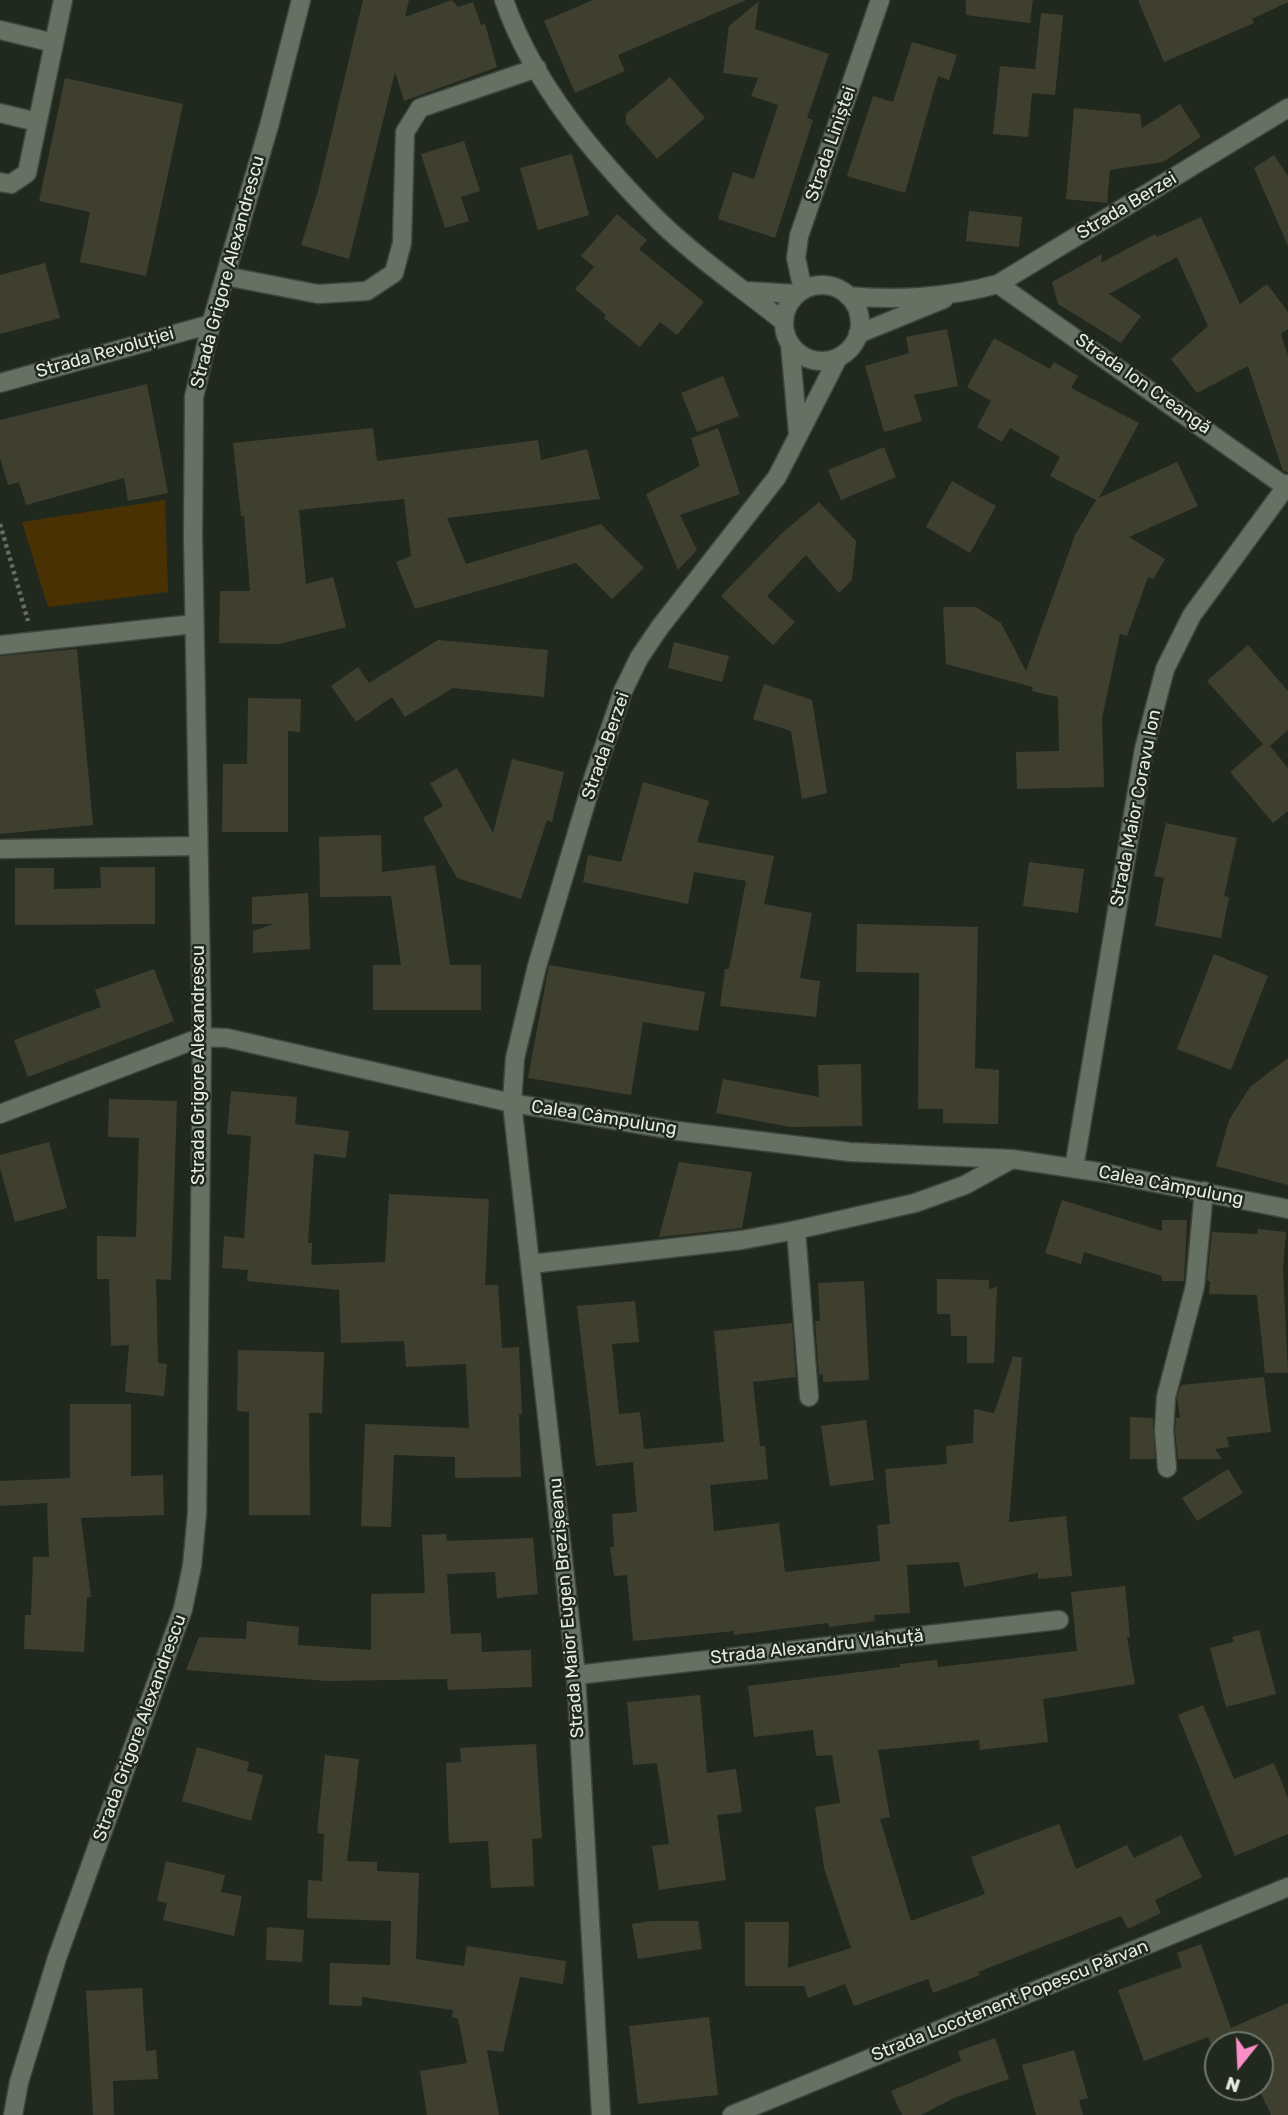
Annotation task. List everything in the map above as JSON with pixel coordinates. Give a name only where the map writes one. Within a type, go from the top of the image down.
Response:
[{"type":"street","points":[[0,182],[10,184],[27,173],[63,0]]},
{"type":"street","name":"Strada Grigore Alexandrescu","points":[[13,2115],[36,2023],[170,1651],[192,1566],[197,1513],[202,1037],[194,624],[194,397],[211,324],[301,0]]},
{"type":"street","points":[[504,0],[537,68],[564,111],[660,222],[784,321]]},
{"type":"street","name":"Strada Liniștei","points":[[800,292],[796,258],[799,236],[880,0]]},
{"type":"street","points":[[0,30],[54,43]]},
{"type":"street","points":[[225,276],[318,294],[367,291],[394,272],[402,243],[405,132],[409,122],[420,108],[537,68]]},
{"type":"street","name":"Strada Berzei","points":[[858,334],[961,293],[998,284],[1288,108]]},
{"type":"street","points":[[0,113],[37,122]]},
{"type":"street","name":"Strada Ion Creangă","points":[[998,284],[1287,485]]},
{"type":"street","points":[[746,291],[800,292],[825,285],[837,288],[848,296],[859,315],[858,334],[851,348],[838,358],[824,361],[810,359],[790,344]]},
{"type":"street","points":[[798,433],[790,344],[784,321],[789,304],[800,292]]},
{"type":"street","name":"Strada Berzei","points":[[848,296],[873,298],[961,293]]},
{"type":"street","name":"Strada Revoluției","points":[[0,383],[211,324]]},
{"type":"street","name":"Strada Berzei","points":[[512,1103],[515,1058],[537,966],[593,779],[623,691],[639,658],[660,626],[766,494],[838,358]]},
{"type":"street","name":"Strada Maior Coravu Ion","points":[[1074,1167],[1144,750],[1165,669],[1192,615],[1287,485]]},
{"type":"street","points":[[0,645],[33,639],[194,624]]},
{"type":"street","points":[[0,849],[198,846]]},
{"type":"street","points":[[0,1114],[202,1037]]},
{"type":"street","name":"Calea Câmpulung","points":[[202,1037],[255,1042],[512,1103],[678,1131],[805,1147],[1012,1159],[1074,1167],[1288,1209]]},
{"type":"street","name":"Strada Maior Eugen Brezișeanu","points":[[512,1103],[576,1675],[601,2115]]},
{"type":"street","points":[[531,1264],[742,1240],[796,1230],[915,1203],[965,1185],[1012,1159]]},
{"type":"street","points":[[1167,1468],[1164,1432],[1166,1397],[1195,1286],[1204,1191]]},
{"type":"street","points":[[796,1230],[809,1397]]},
{"type":"street","name":"Strada Alexandru Vlahuță","points":[[576,1675],[1059,1620]]},
{"type":"street","name":"Strada Locotenent Popescu Pârvan","points":[[732,2115],[1288,1887]]},
{"type":"path","points":[[0,524],[33,639]]},
{"type":"shaded area","points":[[165,500],[168,592],[48,607],[22,522]]},
{"type":"building","points":[[363,0],[409,0],[405,17],[452,0],[458,7],[473,2],[481,25],[485,24],[497,67],[404,101],[395,72],[349,259],[301,245],[318,191]]},
{"type":"building","points":[[593,0],[746,0],[618,55],[625,71],[575,93],[544,21]]},
{"type":"building","points":[[966,0],[1033,0],[1030,23],[966,15]]},
{"type":"building","points":[[1138,0],[1288,2],[1252,19],[1254,23],[1164,62]]},
{"type":"building","points":[[759,1],[755,29],[829,54],[807,118],[813,120],[775,238],[718,219],[733,172],[754,179],[778,105],[751,96],[758,78],[723,73],[729,26]]},
{"type":"building","points":[[1041,13],[1063,15],[1055,95],[1032,93],[1028,137],[993,134],[1000,66],[1035,69]]},
{"type":"building","points":[[912,42],[957,55],[949,80],[938,76],[905,193],[847,176],[873,96],[893,102]]},
{"type":"building","points":[[670,77],[705,118],[657,159],[626,123],[626,114]]},
{"type":"building","points":[[65,78],[183,104],[146,276],[80,262],[90,212],[39,201]]},
{"type":"building","points":[[1180,104],[1201,137],[1163,162],[1110,170],[1107,203],[1066,199],[1074,108],[1140,114],[1142,128]]},
{"type":"building","points":[[464,141],[480,191],[461,197],[469,221],[445,228],[421,154]]},
{"type":"building","points":[[572,154],[589,215],[538,230],[520,168]]},
{"type":"building","points":[[1274,155],[1288,176],[1288,246],[1254,168]]},
{"type":"building","points":[[969,211],[1022,217],[1019,247],[966,241]]},
{"type":"building","points":[[617,214],[647,240],[639,249],[704,302],[677,335],[660,322],[640,347],[604,318],[606,315],[575,289],[594,267],[581,256]]},
{"type":"building","points":[[1201,217],[1240,304],[1267,284],[1288,312],[1288,329],[1281,334],[1288,355],[1288,472],[1283,471],[1248,366],[1197,393],[1171,359],[1208,326],[1177,257],[1109,294],[1141,316],[1121,343],[1058,304],[1052,282],[1102,254],[1101,263],[1155,234],[1157,237]]},
{"type":"building","points":[[45,263],[60,318],[0,334],[0,275]]},
{"type":"building","points":[[947,329],[958,386],[914,395],[922,421],[884,432],[865,366],[909,353],[906,337]]},
{"type":"building","points":[[994,338],[1050,369],[1054,362],[1078,376],[1071,388],[1139,423],[1099,498],[1177,462],[1198,506],[1129,537],[1165,559],[1153,579],[1148,577],[1127,636],[1120,634],[1102,718],[1104,787],[1017,789],[1016,752],[1059,751],[1058,697],[1032,691],[1033,687],[946,664],[943,607],[976,607],[1001,623],[1026,671],[1075,535],[1096,500],[1050,476],[1060,457],[1010,428],[1002,442],[977,427],[991,401],[967,387]]},
{"type":"building","points":[[723,376],[739,416],[697,432],[681,393]]},
{"type":"building","points":[[147,384],[168,493],[128,501],[124,478],[26,505],[19,482],[8,485],[0,458],[0,420]]},
{"type":"building","points":[[373,428],[377,461],[538,440],[541,460],[587,449],[600,499],[447,518],[466,564],[601,524],[644,568],[612,599],[576,563],[415,609],[396,562],[411,556],[404,499],[299,510],[306,584],[333,577],[346,627],[279,644],[219,643],[220,591],[250,591],[244,516],[241,516],[233,443]]},
{"type":"building","points":[[718,428],[740,494],[680,515],[697,550],[678,570],[646,494],[700,466],[691,438]]},
{"type":"building","points":[[884,447],[896,477],[841,500],[828,470]]},
{"type":"building","points":[[952,481],[996,506],[970,553],[926,527]]},
{"type":"building","points":[[819,502],[856,541],[852,580],[839,593],[806,555],[767,596],[795,622],[773,645],[721,596],[781,534]]},
{"type":"building","points":[[438,640],[548,650],[544,697],[453,688],[405,717],[392,697],[356,722],[331,686],[358,667],[369,683]]},
{"type":"building","points":[[674,642],[729,656],[722,682],[668,668]]},
{"type":"building","points":[[1248,645],[1288,691],[1288,730],[1270,746],[1288,768],[1288,811],[1273,823],[1230,772],[1263,744],[1207,681]]},
{"type":"building","points":[[77,649],[93,825],[0,834],[0,656]]},
{"type":"building","points":[[764,684],[812,700],[827,793],[802,799],[791,731],[753,719]]},
{"type":"building","points":[[248,698],[301,699],[300,732],[288,731],[288,832],[222,832],[223,764],[247,764]]},
{"type":"building","points":[[512,759],[564,772],[552,822],[547,820],[521,899],[457,878],[423,818],[443,806],[430,783],[457,768],[493,833]]},
{"type":"building","points":[[643,782],[709,801],[697,842],[774,856],[764,904],[812,913],[800,978],[820,981],[816,1017],[720,1006],[725,969],[729,969],[746,881],[694,872],[688,904],[583,882],[588,855],[621,862]]},
{"type":"building","points":[[1166,823],[1237,838],[1224,896],[1229,897],[1221,938],[1155,926],[1164,878],[1154,876]]},
{"type":"building","points":[[381,835],[382,872],[435,865],[450,965],[481,965],[481,1010],[373,1010],[373,965],[401,965],[391,896],[320,897],[319,837]]},
{"type":"building","points":[[1029,862],[1084,869],[1078,913],[1023,906]]},
{"type":"building","points":[[100,867],[155,867],[155,924],[15,925],[15,868],[54,868],[54,889],[101,888]]},
{"type":"building","points":[[308,893],[310,949],[253,953],[253,931],[274,924],[252,924],[252,897]]},
{"type":"building","points":[[857,924],[978,927],[975,1068],[999,1070],[998,1124],[943,1123],[943,1109],[918,1109],[919,973],[856,972]]},
{"type":"building","points":[[1214,954],[1268,976],[1231,1070],[1177,1049]]},
{"type":"building","points":[[549,965],[705,992],[698,1031],[643,1022],[631,1095],[528,1078]]},
{"type":"building","points":[[154,969],[174,1021],[28,1077],[14,1040],[101,1007],[95,990]]},
{"type":"building","points":[[1288,1058],[1288,1185],[1216,1166],[1229,1120],[1250,1087]]},
{"type":"building","points":[[861,1064],[862,1126],[790,1127],[716,1113],[723,1079],[819,1097],[818,1065]]},
{"type":"building","points":[[231,1091],[297,1097],[295,1124],[349,1131],[346,1158],[314,1154],[308,1243],[312,1243],[311,1265],[385,1262],[389,1194],[489,1199],[485,1285],[498,1285],[502,1348],[519,1347],[521,1477],[455,1478],[455,1457],[394,1455],[391,1527],[361,1526],[365,1424],[469,1428],[466,1364],[406,1367],[404,1341],[341,1343],[339,1290],[247,1281],[248,1270],[222,1268],[224,1236],[244,1238],[251,1136],[227,1134]]},
{"type":"building","points":[[109,1099],[177,1101],[171,1280],[156,1279],[158,1363],[167,1364],[164,1396],[125,1392],[129,1345],[111,1346],[109,1279],[97,1279],[97,1236],[136,1237],[139,1138],[108,1137]]},
{"type":"building","points":[[49,1142],[67,1208],[15,1222],[0,1168],[0,1155]]},
{"type":"building","points":[[679,1162],[752,1172],[742,1228],[659,1237]]},
{"type":"building","points":[[1062,1200],[1162,1231],[1162,1220],[1187,1220],[1184,1281],[1162,1281],[1162,1276],[1084,1252],[1081,1264],[1045,1253]]},
{"type":"building","points":[[1258,1229],[1286,1232],[1283,1269],[1288,1373],[1265,1373],[1257,1295],[1209,1294],[1210,1281],[1207,1281],[1212,1232],[1257,1234]]},
{"type":"building","points":[[937,1279],[989,1280],[989,1289],[997,1287],[994,1363],[967,1363],[967,1336],[951,1336],[950,1314],[937,1314]]},
{"type":"building","points":[[864,1281],[869,1380],[823,1382],[823,1374],[819,1375],[815,1321],[820,1321],[818,1283]]},
{"type":"building","points":[[635,1301],[639,1342],[612,1344],[619,1414],[640,1412],[644,1449],[724,1442],[714,1331],[792,1323],[796,1377],[753,1382],[760,1446],[765,1446],[768,1479],[710,1485],[714,1531],[779,1523],[785,1572],[880,1561],[877,1525],[890,1524],[885,1469],[947,1464],[946,1446],[973,1443],[974,1409],[994,1413],[1013,1356],[1022,1358],[1009,1522],[1066,1516],[1072,1576],[1038,1579],[1038,1573],[964,1587],[959,1562],[907,1565],[910,1613],[874,1615],[875,1621],[829,1627],[828,1623],[734,1635],[734,1631],[633,1641],[627,1575],[614,1576],[610,1547],[614,1547],[612,1514],[637,1512],[633,1462],[596,1466],[577,1306]]},
{"type":"building","points":[[238,1350],[324,1352],[322,1413],[309,1413],[310,1515],[249,1515],[249,1412],[237,1411]]},
{"type":"building","points":[[1264,1377],[1271,1432],[1227,1437],[1229,1447],[1215,1449],[1222,1459],[1178,1459],[1175,1431],[1176,1418],[1180,1418],[1177,1398],[1181,1385]]},
{"type":"building","points":[[70,1404],[131,1404],[131,1476],[163,1475],[164,1515],[81,1518],[91,1597],[87,1597],[84,1652],[24,1649],[25,1615],[31,1615],[33,1557],[49,1557],[47,1503],[0,1506],[0,1481],[70,1478]]},
{"type":"building","points":[[1130,1417],[1153,1418],[1155,1459],[1130,1459]]},
{"type":"building","points":[[866,1420],[874,1480],[830,1486],[821,1426]]},
{"type":"building","points":[[1228,1469],[1243,1493],[1197,1521],[1182,1498]]},
{"type":"building","points":[[446,1534],[447,1541],[533,1538],[538,1594],[497,1598],[495,1572],[447,1574],[451,1634],[481,1633],[482,1652],[531,1650],[532,1687],[448,1690],[447,1679],[328,1681],[186,1670],[199,1637],[246,1639],[247,1621],[299,1627],[298,1645],[371,1650],[371,1594],[425,1593],[422,1535]]},
{"type":"building","points":[[1125,1586],[1130,1637],[1127,1637],[1135,1684],[1043,1699],[1048,1742],[980,1750],[979,1740],[878,1750],[890,1817],[880,1819],[911,1921],[985,1894],[971,1857],[1059,1824],[1076,1869],[1127,1845],[1134,1858],[1181,1835],[1202,1877],[1155,1900],[1161,1913],[1128,1929],[1121,1916],[978,1972],[980,1975],[933,1993],[928,1979],[854,2006],[845,1984],[808,1998],[804,1986],[745,1986],[745,1922],[789,1922],[788,1968],[851,1948],[824,1868],[815,1807],[840,1803],[832,1755],[816,1756],[813,1730],[754,1737],[748,1686],[937,1660],[938,1667],[1077,1651],[1071,1592]]},
{"type":"building","points":[[1259,1630],[1276,1694],[1226,1707],[1210,1648],[1234,1642],[1232,1637]]},
{"type":"building","points":[[700,1695],[707,1773],[736,1769],[742,1812],[717,1815],[726,1880],[659,1890],[652,1846],[669,1844],[657,1763],[633,1765],[627,1702]]},
{"type":"building","points":[[1203,1705],[1234,1779],[1274,1763],[1288,1798],[1288,1834],[1235,1856],[1178,1715]]},
{"type":"building","points":[[536,1744],[542,1838],[532,1839],[534,1886],[491,1888],[488,1841],[449,1843],[446,1763],[461,1762],[460,1748]]},
{"type":"building","points":[[197,1747],[249,1762],[247,1771],[263,1775],[251,1821],[182,1801]]},
{"type":"building","points":[[325,1755],[359,1759],[347,1861],[377,1862],[377,1871],[419,1873],[416,1959],[464,1966],[467,1946],[566,1961],[563,1984],[520,1977],[503,2052],[487,2050],[499,2115],[427,2115],[420,2071],[467,2063],[458,2019],[452,2017],[453,2010],[362,1997],[362,2006],[329,2005],[330,1963],[390,1965],[391,1921],[307,1918],[308,1880],[322,1881],[324,1834],[317,1833]]},
{"type":"building","points":[[166,1861],[225,1875],[221,1892],[242,1896],[234,1936],[163,1920],[167,1903],[157,1901]]},
{"type":"building","points":[[698,1921],[702,1949],[638,1959],[632,1924]]},
{"type":"building","points":[[267,1927],[304,1930],[302,1962],[266,1960]]},
{"type":"building","points":[[1201,1944],[1231,2028],[1288,2003],[1288,2115],[1271,2115],[1264,2101],[1274,2101],[1274,2031],[1204,2031],[1204,2038],[1144,2061],[1118,1990],[1182,1967],[1177,1953]]},
{"type":"building","points":[[142,1988],[146,2051],[156,2050],[158,2079],[113,2081],[114,2115],[93,2115],[86,1991]]},
{"type":"building","points":[[709,2017],[718,2095],[638,2104],[629,2026]]},
{"type":"building","points":[[995,2038],[1009,2079],[954,2098],[921,2115],[902,2115],[891,2091],[961,2061],[958,2051]]},
{"type":"building","points":[[1074,2050],[1088,2098],[1079,2100],[1083,2115],[1036,2115],[1022,2065]]}]
